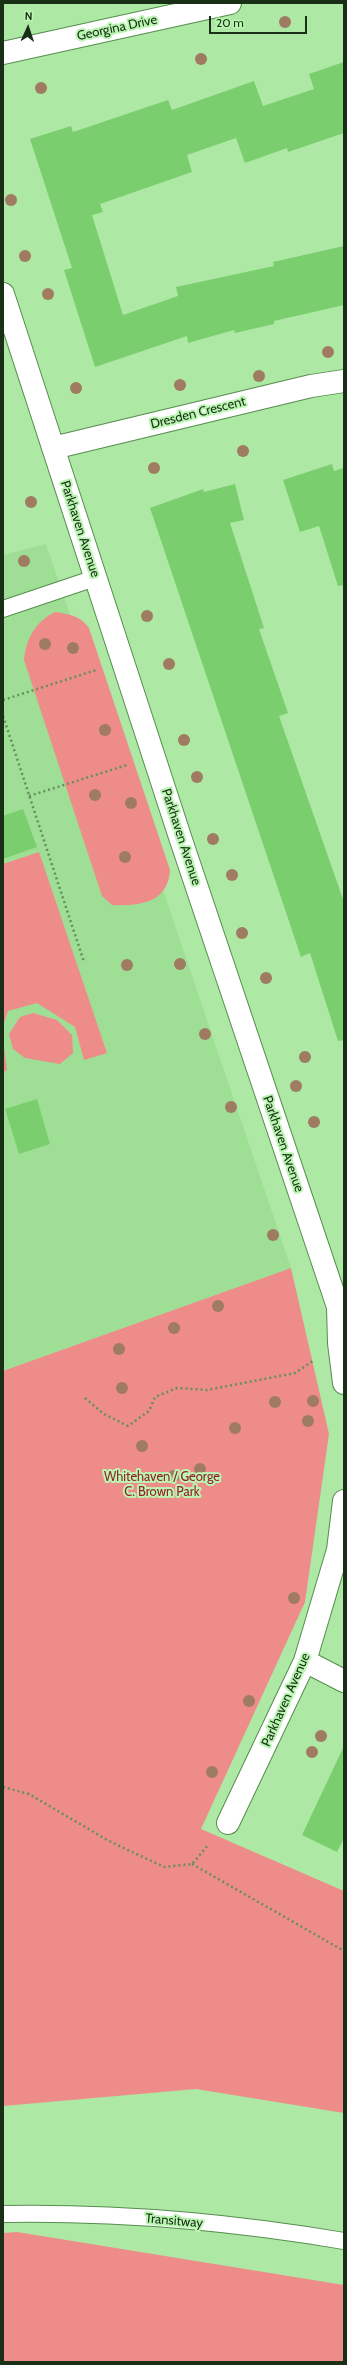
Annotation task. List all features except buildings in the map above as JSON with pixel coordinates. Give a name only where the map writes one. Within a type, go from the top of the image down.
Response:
[{"type":"street","name":"Georgina Drive","points":[[3,53],[230,3]]},
{"type":"street","name":"Parkhaven Avenue","points":[[3,294],[154,757],[341,1306],[338,1344],[344,1383]]},
{"type":"street","name":"Dresden Crescent","points":[[53,448],[311,386],[344,381]]},
{"type":"street","name":"Parkhaven Avenue","points":[[228,1823],[305,1662],[338,1550],[344,1501]]},
{"type":"street","points":[[305,1662],[344,1681]]},
{"type":"lane","points":[[3,610],[96,578]]},
{"type":"lane","name":"Transitway","points":[[3,2214],[92,2216],[180,2221],[344,2241]]},
{"type":"path","points":[[3,700],[123,661]]},
{"type":"path","points":[[3,716],[84,962]]},
{"type":"path","points":[[29,796],[154,757]]},
{"type":"path","points":[[85,1398],[104,1414],[128,1426],[149,1411],[155,1397],[177,1388],[207,1390],[294,1373],[338,1344]]},
{"type":"path","points":[[3,1787],[29,1794],[109,1841],[164,1868],[192,1864],[344,1951]]},
{"type":"path","points":[[192,1864],[228,1823]]},
{"type":"shaded area","points":[[46,544],[291,1268],[3,1371],[3,555]]},
{"type":"green space","points":[[55,612],[78,618],[89,628],[170,870],[168,881],[164,890],[150,901],[132,905],[112,905],[102,896],[24,660],[29,638],[42,621]]},
{"type":"green space","points":[[39,852],[107,1053],[84,1060],[75,1027],[37,1003],[8,1011],[3,1026],[3,864]]},
{"type":"green space","points":[[33,1013],[57,1020],[72,1035],[73,1053],[60,1064],[25,1058],[13,1049],[9,1034],[20,1017]]},
{"type":"green space","points":[[3,1039],[7,1070],[3,1072]]},
{"type":"green space","name":"Whitehaven / George C. Brown Park","points":[[291,1268],[329,1434],[305,1602],[201,1829],[344,1891],[344,2113],[196,2089],[3,2106],[3,1371]]},
{"type":"green space","points":[[17,2232],[344,2285],[344,2362],[3,2362],[3,2233]]}]
